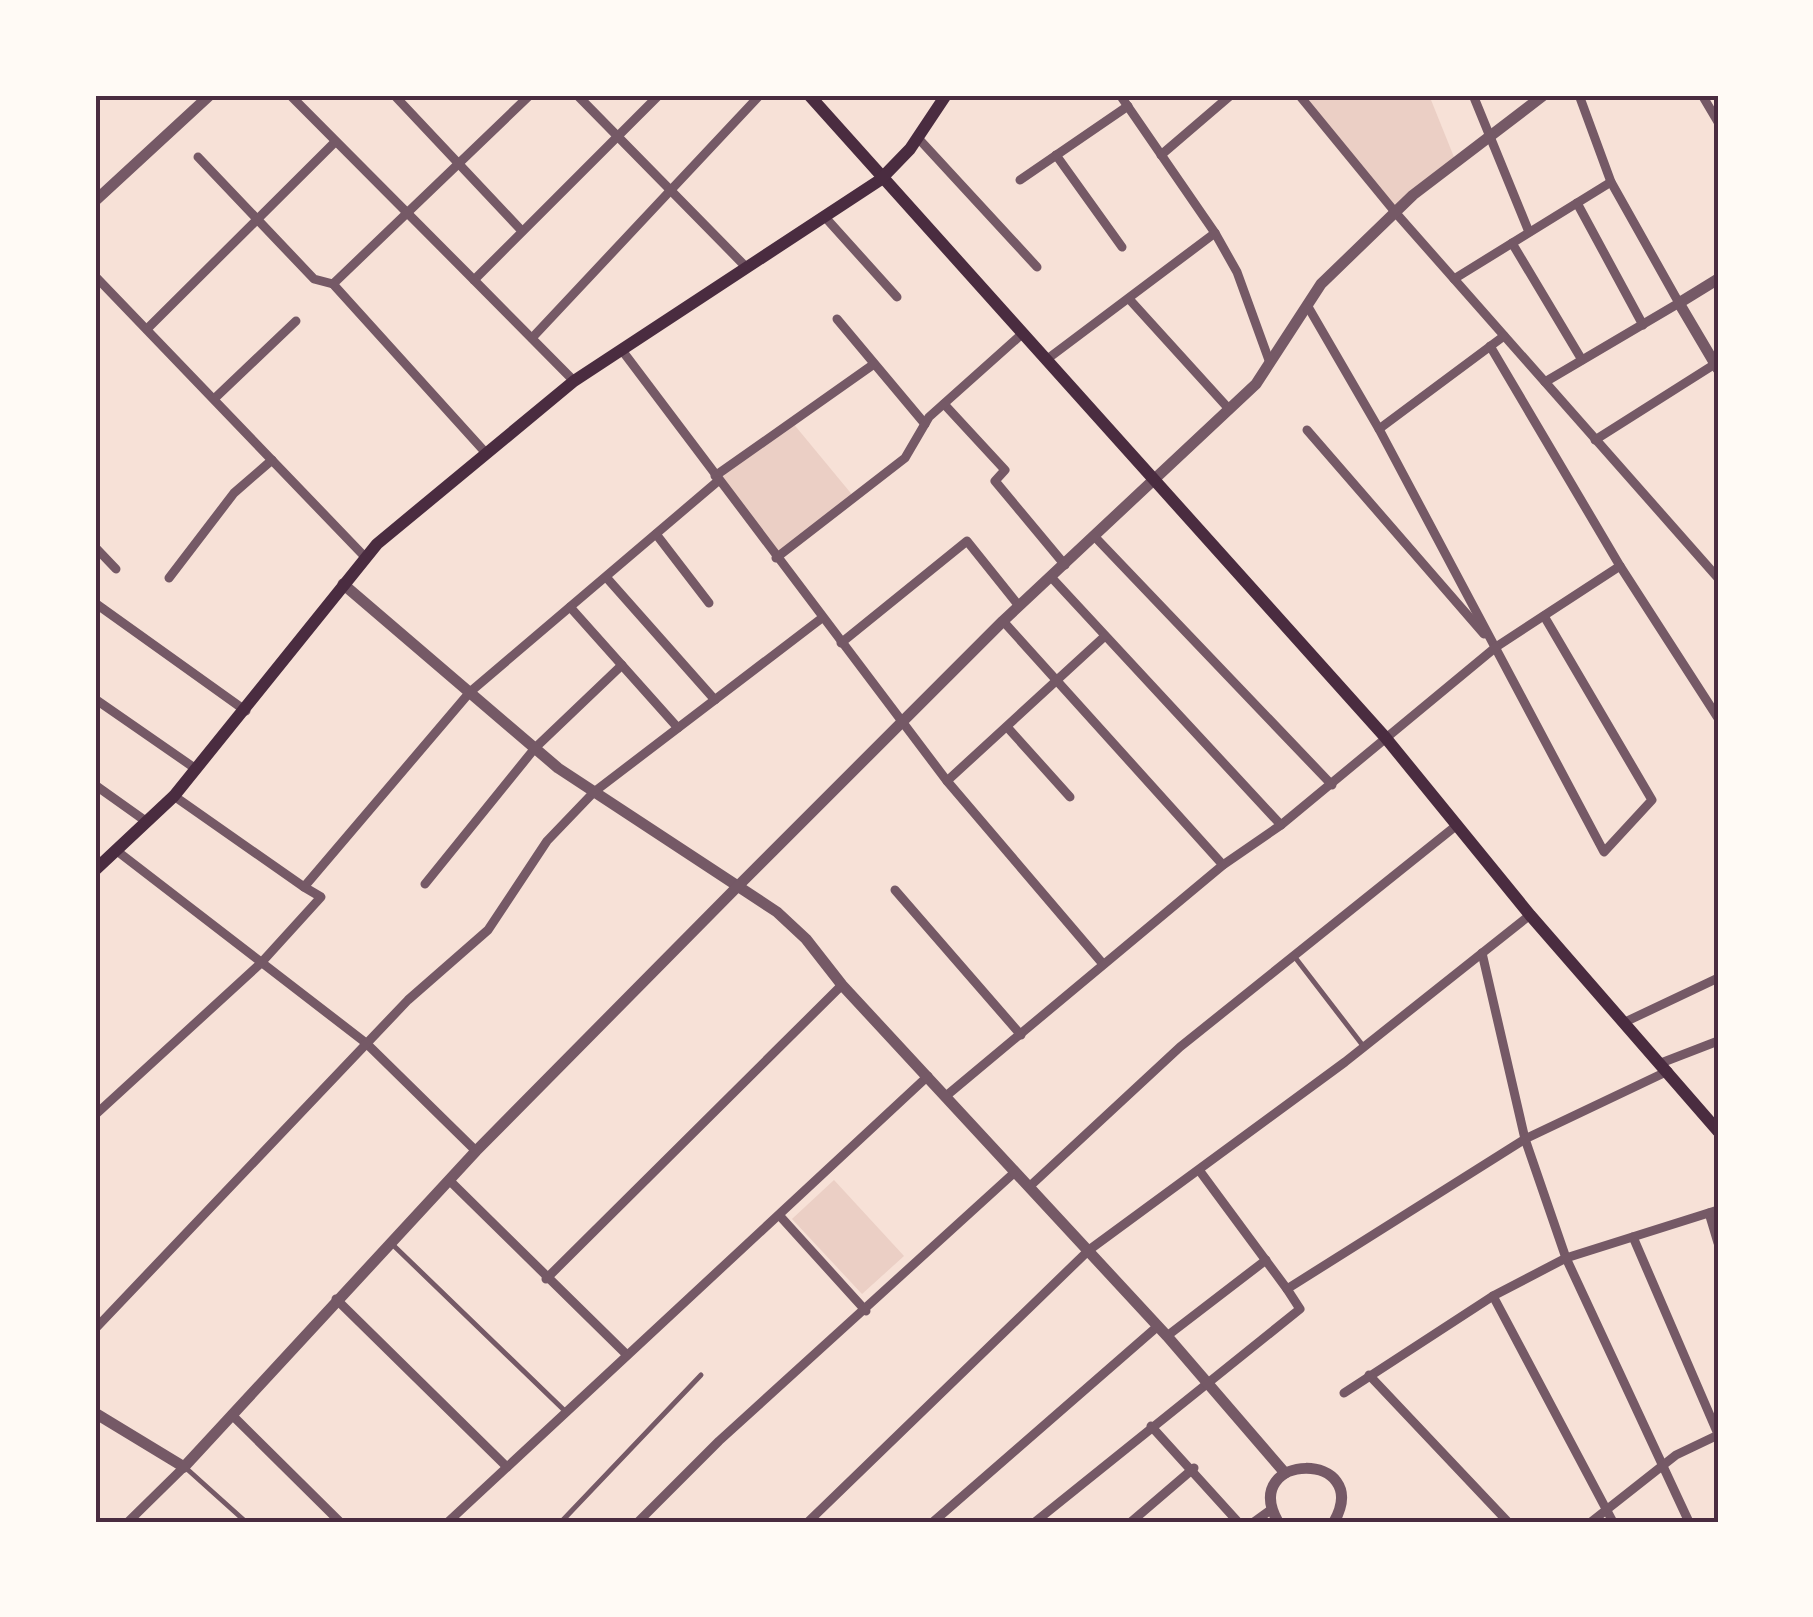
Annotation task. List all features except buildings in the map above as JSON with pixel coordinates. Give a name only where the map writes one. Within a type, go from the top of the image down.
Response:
[{"type":"main road","points":[[808,95],[880,180],[1385,736],[1530,915],[1718,1131]]},
{"type":"main road","points":[[95,870],[174,796],[366,558],[485,452],[574,381],[880,180],[918,138],[943,96]]},
{"type":"street","points":[[97,196],[210,95]]},
{"type":"street","points":[[290,95],[574,381]]},
{"type":"street","points":[[394,95],[522,232]]},
{"type":"street","points":[[334,284],[530,95]]},
{"type":"street","points":[[577,95],[746,267]]},
{"type":"street","points":[[474,280],[660,95]]},
{"type":"street","points":[[532,338],[760,95]]},
{"type":"street","points":[[1120,95],[1216,233],[1237,272],[1270,363]]},
{"type":"street","points":[[1162,155],[1231,95]]},
{"type":"street","points":[[1299,95],[1395,212],[1718,578]]},
{"type":"street","points":[[1473,95],[1529,232]]},
{"type":"street","points":[[128,1522],[184,1467],[449,1180],[738,886],[1003,621],[1256,384],[1321,284],[1395,212],[1544,95]]},
{"type":"street","points":[[1579,95],[1611,182],[1717,366],[1595,440]]},
{"type":"street","points":[[1702,95],[1718,122]]},
{"type":"street","points":[[1020,180],[1128,106]]},
{"type":"street","points":[[918,138],[1037,267]]},
{"type":"street","points":[[147,330],[335,142]]},
{"type":"street","points":[[1056,155],[1122,247]]},
{"type":"street","points":[[198,156],[314,279],[334,284],[485,452]]},
{"type":"street","points":[[1454,279],[1611,182]]},
{"type":"street","points":[[1577,203],[1643,325]]},
{"type":"street","points":[[824,216],[897,297]]},
{"type":"street","points":[[1046,360],[1216,233]]},
{"type":"street","points":[[1512,243],[1582,360]]},
{"type":"street","points":[[95,276],[366,558]]},
{"type":"street","points":[[1544,382],[1718,280]]},
{"type":"street","points":[[1130,300],[1229,409]]},
{"type":"street","points":[[1308,306],[1379,429],[1604,852],[1652,800],[1544,616]]},
{"type":"street","points":[[837,320],[924,424]]},
{"type":"street","points":[[214,399],[296,321]]},
{"type":"street","points":[[776,558],[905,458],[924,424],[1022,334]]},
{"type":"street","points":[[1379,429],[1504,336]]},
{"type":"street","points":[[1490,346],[1620,566],[1718,718]]},
{"type":"street","points":[[621,349],[947,781],[1104,964]]},
{"type":"street","points":[[304,887],[470,692],[717,478],[874,364]]},
{"type":"street","points":[[944,404],[1005,470],[995,481],[1064,564]]},
{"type":"street","points":[[1307,430],[1496,647]]},
{"type":"street","points":[[169,578],[234,493],[272,460]]},
{"type":"street","points":[[656,534],[709,603]]},
{"type":"street","points":[[1095,537],[1332,785]]},
{"type":"street","points":[[841,643],[967,541],[1020,606]]},
{"type":"street","points":[[95,547],[116,568]]},
{"type":"street","points":[[946,1096],[1223,865],[1282,826],[1496,647],[1620,566]]},
{"type":"street","points":[[606,577],[714,700]]},
{"type":"street","points":[[1051,577],[1282,826]]},
{"type":"street","points":[[343,584],[535,748],[594,792],[738,886],[806,939],[842,985],[1207,1380],[1285,1473]]},
{"type":"street","points":[[95,603],[246,711]]},
{"type":"street","points":[[570,608],[678,728]]},
{"type":"street","points":[[95,1329],[366,1044],[488,930],[548,841],[594,792],[822,618]]},
{"type":"street","points":[[1003,621],[1223,865]]},
{"type":"street","points":[[947,781],[1008,728],[1055,678],[1106,636]]},
{"type":"street","points":[[426,884],[535,748],[622,665]]},
{"type":"street","points":[[95,699],[196,769]]},
{"type":"street","points":[[1008,728],[1070,797]]},
{"type":"street","points":[[95,785],[147,822]]},
{"type":"street","points":[[95,1115],[261,962],[321,898],[174,796]]},
{"type":"street","points":[[1028,1186],[1180,1047],[1457,826]]},
{"type":"street","points":[[116,851],[366,1044],[476,1152]]},
{"type":"street","points":[[895,890],[1021,1035]]},
{"type":"street","points":[[808,1522],[1089,1250],[1364,1047],[1530,915]]},
{"type":"street","points":[[1482,954],[1524,1139],[1566,1258],[1689,1522]]},
{"type":"street","points":[[1625,1022],[1718,978]]},
{"type":"street","points":[[546,1278],[842,985]]},
{"type":"street","points":[[1287,1289],[1524,1139],[1718,1041]]},
{"type":"street","points":[[448,1522],[928,1076]]},
{"type":"street","points":[[1035,1522],[1300,1309],[1198,1170]]},
{"type":"street","points":[[638,1522],[718,1441],[1015,1172]]},
{"type":"street","points":[[449,1180],[627,1356]]},
{"type":"street","points":[[1344,1392],[1492,1296],[1566,1258],[1713,1212],[1718,1243]]},
{"type":"street","points":[[779,1215],[866,1311]]},
{"type":"street","points":[[1591,1522],[1662,1466],[1718,1434],[1633,1237]]},
{"type":"street","points":[[939,1520],[1163,1331],[1266,1260]]},
{"type":"street","points":[[1492,1296],[1614,1522]]},
{"type":"street","points":[[336,1299],[507,1467]]},
{"type":"street","points":[[1369,1375],[1508,1522]]},
{"type":"street","points":[[95,1412],[184,1467]]},
{"type":"street","points":[[232,1414],[340,1522]]},
{"type":"street","points":[[1152,1426],[1194,1468],[1238,1522]]},
{"type":"street","points":[[1278,1522],[1272,1509],[1273,1489],[1285,1473],[1304,1466],[1329,1475],[1341,1498],[1334,1522]]},
{"type":"street","points":[[1131,1522],[1194,1468]]},
{"type":"street","points":[[1254,1522],[1272,1509]]},
{"type":"street","points":[[140,1510],[151,1522]]},
{"type":"lane","points":[[1294,956],[1364,1047]]},
{"type":"lane","points":[[391,1243],[566,1412]]},
{"type":"lane","points":[[561,1522],[700,1376]]},
{"type":"lane","points":[[184,1467],[246,1522]]},
{"type":"shaded area","points":[[1429,95],[1456,162],[1395,212],[1302,98]]},
{"type":"shaded area","points":[[792,422],[854,497],[776,558],[715,476]]},
{"type":"shaded area","points":[[834,1180],[904,1256],[862,1294],[792,1219]]}]
